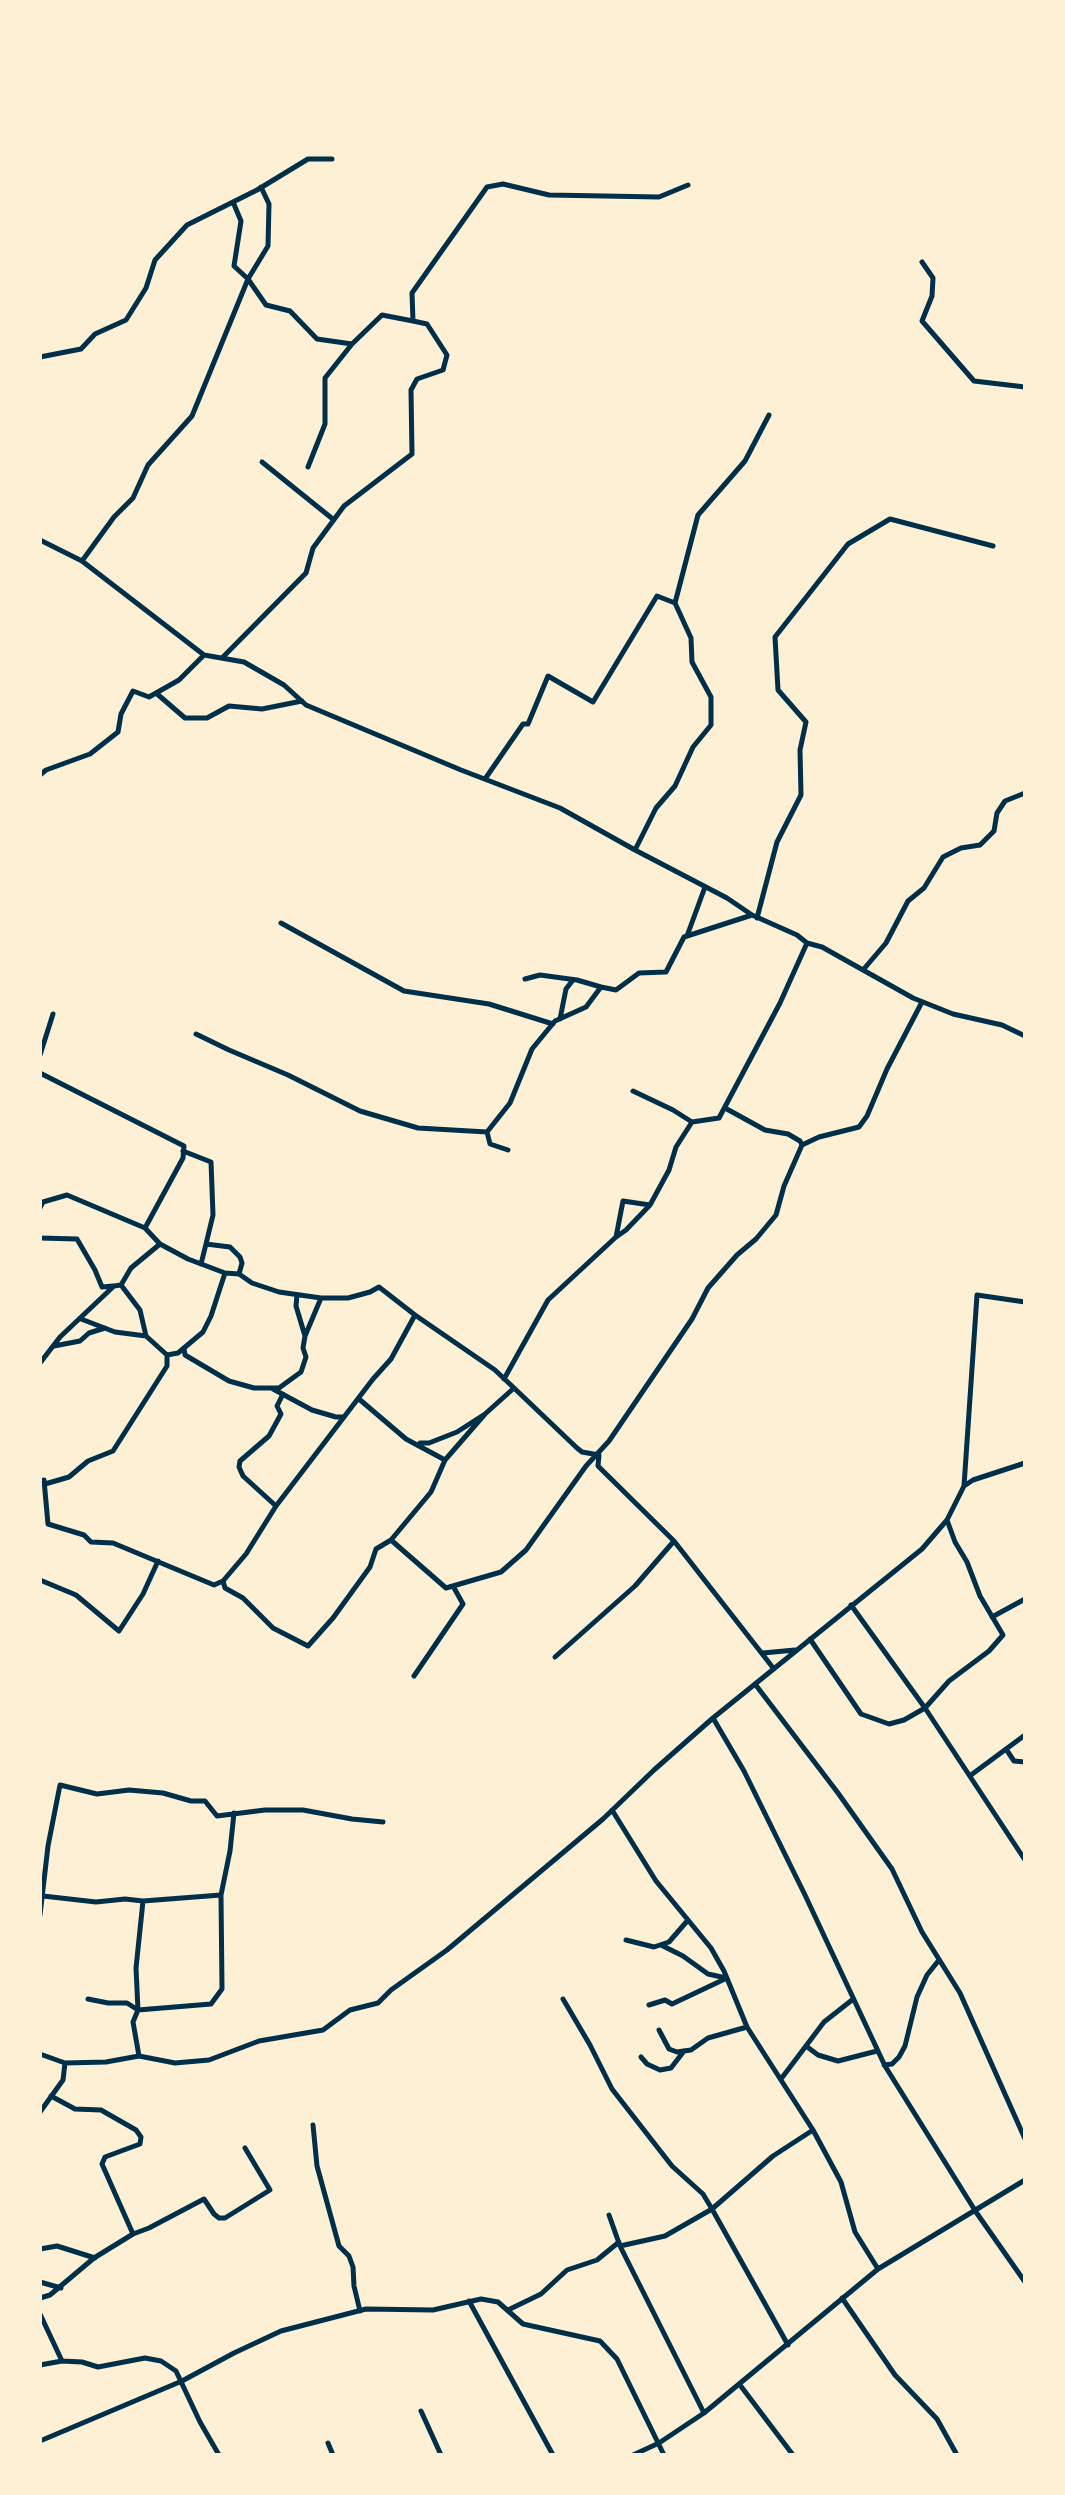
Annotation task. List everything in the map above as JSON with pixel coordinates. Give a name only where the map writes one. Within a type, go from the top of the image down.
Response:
[{"type":"street","points":[[40,357],[81,349],[95,334],[126,320],[146,288],[155,260],[187,225],[308,159],[332,159]]},
{"type":"street","points":[[413,321],[412,293],[487,187],[503,184],[549,195],[659,197],[688,185]]},
{"type":"street","points":[[82,561],[114,517],[134,498],[148,465],[192,416],[248,279],[268,246],[269,204],[261,187]]},
{"type":"street","points":[[233,202],[241,221],[234,266],[248,279],[266,305],[290,311],[317,339],[352,344]]},
{"type":"street","points":[[922,262],[933,278],[932,296],[922,321],[974,381],[1025,387]]},
{"type":"street","points":[[222,658],[306,573],[313,548],[344,506],[412,454],[411,390],[417,379],[443,370],[447,355],[427,324],[383,314],[352,344],[325,378],[325,424],[308,467]]},
{"type":"street","points":[[635,850],[656,808],[675,786],[693,747],[711,725],[711,697],[692,663],[691,638],[675,603],[698,515],[745,461],[769,415]]},
{"type":"street","points":[[262,462],[334,520]]},
{"type":"street","points":[[755,916],[777,842],[801,795],[800,750],[806,722],[778,690],[775,637],[848,544],[890,519],[993,546]]},
{"type":"street","points":[[40,540],[82,561],[204,655],[244,662],[284,685],[306,705],[560,808],[727,898],[755,916],[797,935],[807,943],[822,947],[922,1002],[953,1014],[1002,1025],[1025,1035]]},
{"type":"street","points":[[485,779],[523,724],[528,724],[548,676],[593,702],[657,596],[675,603]]},
{"type":"street","points":[[40,774],[90,754],[118,732],[121,714],[133,691],[149,697],[179,680],[204,655]]},
{"type":"street","points":[[156,693],[185,718],[207,718],[229,706],[262,709],[302,701]]},
{"type":"street","points":[[863,970],[886,943],[908,901],[924,888],[943,857],[961,848],[980,845],[994,831],[997,813],[1005,801],[1025,793]]},
{"type":"street","points":[[687,936],[705,887]]},
{"type":"street","points":[[525,979],[540,975],[616,990],[639,973],[666,972],[684,937],[755,916]]},
{"type":"street","points":[[281,923],[404,991],[489,1004],[552,1024]]},
{"type":"street","points":[[633,1091],[692,1122],[719,1118],[780,1003],[807,943]]},
{"type":"street","points":[[560,1018],[566,989],[573,980]]},
{"type":"street","points":[[487,1132],[510,1103],[532,1049],[552,1024],[586,1007],[601,987]]},
{"type":"street","points":[[391,1540],[446,1588],[501,1572],[526,1550],[586,1466],[599,1455],[687,1327],[709,1288],[737,1255],[757,1239],[776,1215],[802,1145],[819,1137],[859,1127],[867,1116],[887,1069],[922,1002]]},
{"type":"street","points":[[40,1055],[53,1014]]},
{"type":"street","points":[[197,1034],[360,1111],[418,1128],[487,1132]]},
{"type":"street","points":[[40,1073],[184,1146],[183,1158],[145,1228]]},
{"type":"street","points":[[725,1108],[765,1130],[788,1134],[802,1145]]},
{"type":"street","points":[[504,1379],[548,1300],[650,1205],[669,1170],[676,1147],[692,1122]]},
{"type":"street","points":[[487,1132],[490,1144],[508,1150]]},
{"type":"street","points":[[183,1151],[211,1162],[213,1215],[201,1264]]},
{"type":"street","points":[[40,1208],[43,1202],[67,1195],[145,1228],[160,1244],[201,1264],[225,1273],[239,1274],[252,1283],[279,1292],[321,1298],[348,1298],[379,1287],[504,1379],[576,1448],[599,1455]]},
{"type":"street","points":[[616,1237],[623,1201],[650,1205]]},
{"type":"street","points":[[40,1238],[77,1239],[102,1287],[118,1285]]},
{"type":"street","points":[[40,1363],[60,1337],[118,1285],[131,1268],[160,1244]]},
{"type":"street","points":[[206,1244],[230,1247],[240,1256],[242,1263],[239,1274]]},
{"type":"street","points":[[167,1355],[178,1353],[203,1332],[225,1273]]},
{"type":"street","points":[[48,1524],[44,1482],[69,1477],[88,1461],[113,1451],[167,1366],[167,1355],[146,1335],[140,1310],[118,1285]]},
{"type":"street","points":[[297,1295],[296,1306],[305,1336]]},
{"type":"street","points":[[40,2054],[65,2063],[106,2062],[139,2056],[175,2063],[209,2060],[259,2041],[323,2030],[350,2010],[379,2003],[391,1990],[447,1950],[612,1810],[713,1718],[937,1534],[964,1486],[977,1295],[1025,1302]]},
{"type":"street","points":[[184,1348],[185,1355],[229,1381],[254,1388],[279,1388],[301,1372],[306,1357],[303,1348],[305,1336],[321,1298]]},
{"type":"street","points":[[40,1524],[84,1535],[91,1542],[113,1543],[214,1584],[223,1581],[246,1554],[276,1506],[391,1359],[415,1315]]},
{"type":"street","points":[[81,1319],[115,1332],[146,1335]]},
{"type":"street","points":[[54,1346],[80,1341],[89,1333],[105,1328]]},
{"type":"street","points":[[223,1581],[225,1588],[243,1598],[273,1628],[308,1646],[333,1618],[370,1567],[376,1549],[391,1540],[431,1492],[445,1460],[485,1414],[514,1388]]},
{"type":"street","points":[[273,1389],[312,1410],[344,1417]]},
{"type":"street","points":[[276,1506],[243,1476],[239,1467],[240,1461],[269,1436],[281,1415],[277,1406],[283,1394]]},
{"type":"street","points":[[359,1399],[406,1439],[445,1460]]},
{"type":"street","points":[[415,1443],[429,1443],[457,1432],[485,1414]]},
{"type":"street","points":[[599,1455],[598,1466],[674,1541],[774,1669]]},
{"type":"street","points":[[964,1486],[973,1480],[1025,1463]]},
{"type":"street","points":[[810,1639],[861,1714],[889,1724],[904,1720],[925,1708],[948,1681],[989,1651],[1003,1635],[980,1596],[947,1520]]},
{"type":"street","points":[[555,1657],[635,1586],[674,1541]]},
{"type":"street","points":[[40,1580],[76,1595],[119,1631],[143,1594],[158,1561]]},
{"type":"street","points":[[414,1676],[463,1604],[453,1586]]},
{"type":"street","points":[[992,1618],[1025,1600]]},
{"type":"street","points":[[852,1605],[971,1775],[1025,1860]]},
{"type":"street","points":[[763,1653],[797,1650]]},
{"type":"street","points":[[755,1684],[892,1869],[922,1932],[960,1993],[1025,2139]]},
{"type":"street","points":[[713,1718],[744,1771],[806,1895],[884,2065],[976,2211],[1025,2282]]},
{"type":"street","points":[[971,1775],[1025,1735]]},
{"type":"street","points":[[1006,1749],[1014,1761],[1025,1762]]},
{"type":"street","points":[[40,1915],[48,1846],[60,1785],[97,1794],[129,1790],[205,1801],[216,1816],[265,1810],[303,1810],[383,1822]]},
{"type":"street","points":[[612,1810],[651,1874],[711,1948],[727,1978],[747,2027],[813,2130],[846,2193],[855,2232],[878,2269]]},
{"type":"street","points":[[88,1999],[127,2003],[138,2010],[211,2004],[216,1998],[222,1989],[221,1895],[234,1813]]},
{"type":"street","points":[[43,1896],[96,1902],[221,1895]]},
{"type":"street","points":[[139,2056],[133,2022],[138,2010],[136,1968],[143,1901]]},
{"type":"street","points":[[626,1940],[654,1947],[661,1945],[669,1942],[688,1920]]},
{"type":"street","points":[[661,1945],[683,1956],[708,1974],[727,1978]]},
{"type":"street","points":[[884,2065],[899,2057],[905,2046],[918,1997],[939,1959]]},
{"type":"street","points":[[649,2005],[665,2000],[672,2004],[727,1978]]},
{"type":"street","points":[[563,1999],[612,2090],[672,2166],[703,2194],[788,2344]]},
{"type":"street","points":[[781,2079],[831,2014],[852,2000]]},
{"type":"street","points":[[659,2030],[669,2049],[677,2052],[691,2050],[708,2038],[747,2027]]},
{"type":"street","points":[[806,2046],[818,2055],[838,2061],[877,2051]]},
{"type":"street","points":[[641,2057],[647,2064],[660,2070],[671,2068],[685,2051]]},
{"type":"street","points":[[40,2112],[62,2080],[65,2063]]},
{"type":"street","points":[[51,2096],[75,2109],[101,2110],[136,2130],[141,2137],[140,2144],[105,2157],[102,2164],[132,2234]]},
{"type":"street","points":[[313,2125],[317,2166],[339,2246],[349,2256],[353,2267],[360,2311]]},
{"type":"street","points":[[508,2310],[541,2294],[567,2270],[597,2260],[620,2244],[666,2235],[712,2208],[773,2156],[813,2130]]},
{"type":"street","points":[[40,2298],[61,2288],[95,2258],[132,2234],[204,2199],[219,2218],[270,2190],[245,2148]]},
{"type":"street","points":[[633,2455],[659,2443],[704,2413],[878,2269],[1025,2180]]},
{"type":"street","points":[[609,2215],[620,2244],[704,2413]]},
{"type":"street","points":[[40,2249],[57,2246],[95,2258]]},
{"type":"street","points":[[40,2282],[61,2288]]},
{"type":"street","points":[[842,2298],[895,2375],[937,2419],[957,2455]]},
{"type":"street","points":[[40,2441],[182,2381],[281,2331],[360,2311],[397,2308],[433,2310],[481,2299],[498,2302],[523,2324],[600,2341],[617,2359],[664,2455]]},
{"type":"street","points":[[469,2301],[552,2455]]},
{"type":"street","points":[[40,2314],[62,2361]]},
{"type":"street","points":[[40,2365],[62,2361],[82,2362],[98,2367],[145,2358],[161,2361],[176,2371],[219,2455]]},
{"type":"street","points":[[740,2385],[793,2455]]},
{"type":"street","points":[[421,2411],[441,2455]]},
{"type":"street","points":[[328,2443],[333,2455]]}]
